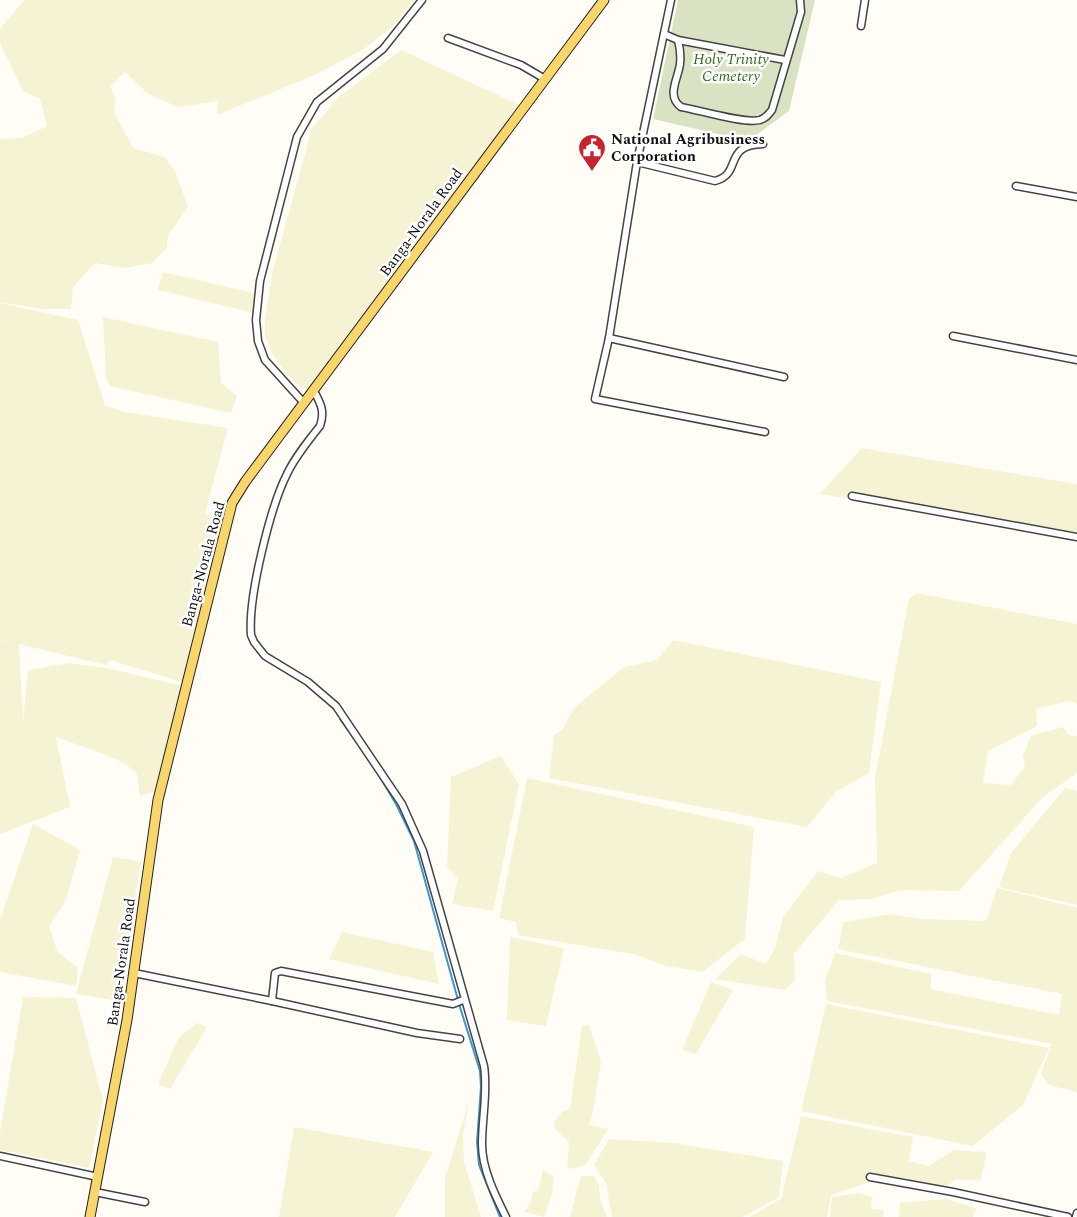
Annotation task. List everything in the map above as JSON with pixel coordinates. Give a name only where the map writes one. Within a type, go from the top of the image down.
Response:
[{"type":"main road","name":"Banga-Norala Road","points":[[90,1217],[123,1043],[149,856],[163,776],[232,503],[245,482],[604,0]]},
{"type":"street","points":[[304,403],[266,360],[258,340],[256,320],[260,281],[297,136],[308,114],[317,102],[383,49],[422,0]]},
{"type":"street","points":[[671,0],[637,162],[609,338],[595,399],[765,432]]},
{"type":"street","points":[[678,40],[680,60],[672,92],[676,103],[681,107],[746,120],[760,120],[772,110],[785,60],[801,12],[800,0]]},
{"type":"street","points":[[861,26],[865,0]]},
{"type":"street","points":[[664,34],[678,40],[785,60]]},
{"type":"street","points":[[448,38],[521,65],[546,79]]},
{"type":"street","points":[[637,162],[715,181],[726,177],[740,149],[754,144],[763,144]]},
{"type":"street","points":[[1016,186],[1077,197]]},
{"type":"street","points":[[953,336],[1077,360]]},
{"type":"street","points":[[609,338],[784,377]]},
{"type":"street","points":[[314,391],[324,412],[323,418],[320,426],[287,472],[277,496],[256,582],[252,635],[258,649],[265,656],[308,682],[336,706],[402,804],[423,851],[486,1079],[482,1144],[483,1162],[506,1217]]},
{"type":"street","points":[[852,496],[1077,537]]},
{"type":"street","points":[[272,1001],[275,973],[281,971],[453,1004],[464,1000]]},
{"type":"street","points":[[134,973],[417,1033],[460,1040]]},
{"type":"street","points":[[0,1156],[98,1177]]},
{"type":"street","points":[[870,1176],[1068,1217]]},
{"type":"street","points":[[95,1192],[145,1202]]},
{"type":"shaded area","points":[[24,0],[414,0],[394,25],[364,49],[315,75],[217,115],[218,101],[179,107],[148,94],[125,72],[110,87],[115,96],[114,112],[133,148],[165,157],[175,171],[188,207],[168,235],[167,247],[152,263],[125,268],[95,263],[73,287],[71,309],[42,309],[0,302],[0,139],[22,138],[47,126],[40,99],[23,91],[0,43],[0,29]]},
{"type":"shaded area","points":[[401,50],[519,105],[307,389],[302,388],[285,372],[272,353],[265,335],[265,320],[272,274],[312,128],[339,97]]},
{"type":"shaded area","points":[[163,272],[257,294],[254,313],[158,290]]},
{"type":"shaded area","points":[[0,303],[78,320],[105,405],[125,412],[228,428],[205,513],[220,522],[182,682],[110,660],[106,665],[19,644],[23,721],[28,670],[69,663],[111,669],[183,686],[156,791],[140,796],[137,774],[127,765],[107,755],[56,737],[70,807],[0,834],[0,642],[7,642],[0,641]]},
{"type":"shaded area","points":[[103,317],[218,342],[221,383],[237,396],[231,413],[110,386],[106,378]]},
{"type":"shaded area","points":[[862,448],[1077,484],[1077,537],[820,494]]},
{"type":"shaded area","points":[[917,593],[1077,624],[1077,704],[1069,701],[1036,709],[1037,726],[988,751],[983,783],[1011,785],[1025,766],[1023,756],[1031,736],[1063,727],[1069,735],[1077,736],[1077,773],[1042,798],[959,891],[900,890],[872,899],[839,900],[794,954],[795,980],[785,990],[715,979],[741,954],[766,964],[775,948],[783,917],[818,871],[841,878],[877,863],[875,778],[909,598]]},
{"type":"shaded area","points":[[673,640],[881,682],[869,773],[836,792],[807,827],[549,778],[554,735],[563,729],[574,708],[624,667],[657,660]]},
{"type":"shaded area","points":[[501,756],[519,784],[493,911],[452,904],[458,879],[447,867],[451,777]]},
{"type":"shaded area","points":[[527,778],[754,827],[745,939],[702,972],[667,966],[633,954],[518,935],[516,922],[499,918]]},
{"type":"shaded area","points":[[1065,788],[1077,791],[1077,905],[999,887],[1011,853]]},
{"type":"shaded area","points":[[33,824],[80,850],[66,900],[49,926],[57,951],[78,968],[76,986],[0,972],[0,920]]},
{"type":"shaded area","points":[[113,857],[141,862],[117,1001],[76,994]]},
{"type":"shaded area","points":[[997,888],[1077,908],[1077,1092],[1049,1085],[1041,1073],[1052,1044],[827,1001],[825,981],[835,953],[931,974],[931,989],[1059,1015],[1062,994],[838,949],[844,922],[891,914],[920,919],[986,921]]},
{"type":"shaded area","points":[[342,932],[433,952],[439,984],[329,959]]},
{"type":"shaded area","points":[[510,937],[564,948],[546,1026],[507,1020]]},
{"type":"shaded area","points":[[711,982],[733,990],[696,1054],[682,1050]]},
{"type":"shaded area","points":[[23,997],[76,998],[103,1100],[89,1168],[0,1150],[0,1133]]},
{"type":"shaded area","points":[[826,1004],[1049,1048],[1023,1105],[973,1146],[801,1111]]},
{"type":"shaded area","points":[[197,1023],[207,1027],[170,1089],[158,1084],[179,1037]]},
{"type":"shaded area","points":[[582,1025],[589,1025],[601,1061],[592,1116],[588,1125],[608,1129],[586,1164],[573,1169],[567,1167],[569,1142],[554,1128],[555,1121],[563,1111],[570,1109]]},
{"type":"shaded area","points":[[469,1101],[463,1135],[464,1162],[481,1217],[445,1217],[445,1178]]},
{"type":"shaded area","points":[[801,1116],[913,1137],[909,1161],[929,1166],[954,1150],[987,1152],[980,1181],[956,1179],[943,1189],[905,1178],[883,1178],[831,1195],[827,1217],[750,1217],[781,1199]]},
{"type":"shaded area","points":[[294,1127],[433,1152],[395,1217],[279,1217]]},
{"type":"shaded area","points":[[609,1139],[674,1143],[783,1161],[779,1197],[743,1217],[612,1217],[606,1183],[594,1165]]},
{"type":"shaded area","points":[[543,1170],[554,1176],[552,1195],[544,1217],[524,1212],[531,1203],[533,1192],[538,1190]]},
{"type":"shaded area","points":[[581,1176],[594,1176],[599,1185],[600,1199],[607,1217],[570,1217]]},
{"type":"shaded area","points":[[859,1193],[872,1197],[871,1209],[884,1210],[883,1217],[830,1217],[832,1197]]},
{"type":"shaded area","points":[[946,1199],[976,1208],[973,1217],[899,1217],[900,1203]]},
{"type":"green space","name":"Holy Trinity Cemetery","points":[[678,0],[815,0],[789,111],[748,141],[653,119]]},
{"type":"waterway","points":[[340,719],[372,764]]},
{"type":"waterway","points":[[377,772],[396,804],[414,841],[458,1000]]},
{"type":"waterway","points":[[459,1004],[480,1071],[481,1087],[477,1142],[479,1165],[500,1217]]},
{"type":"place","name":"National Agribusiness Corporation","points":[[592,172]]}]
